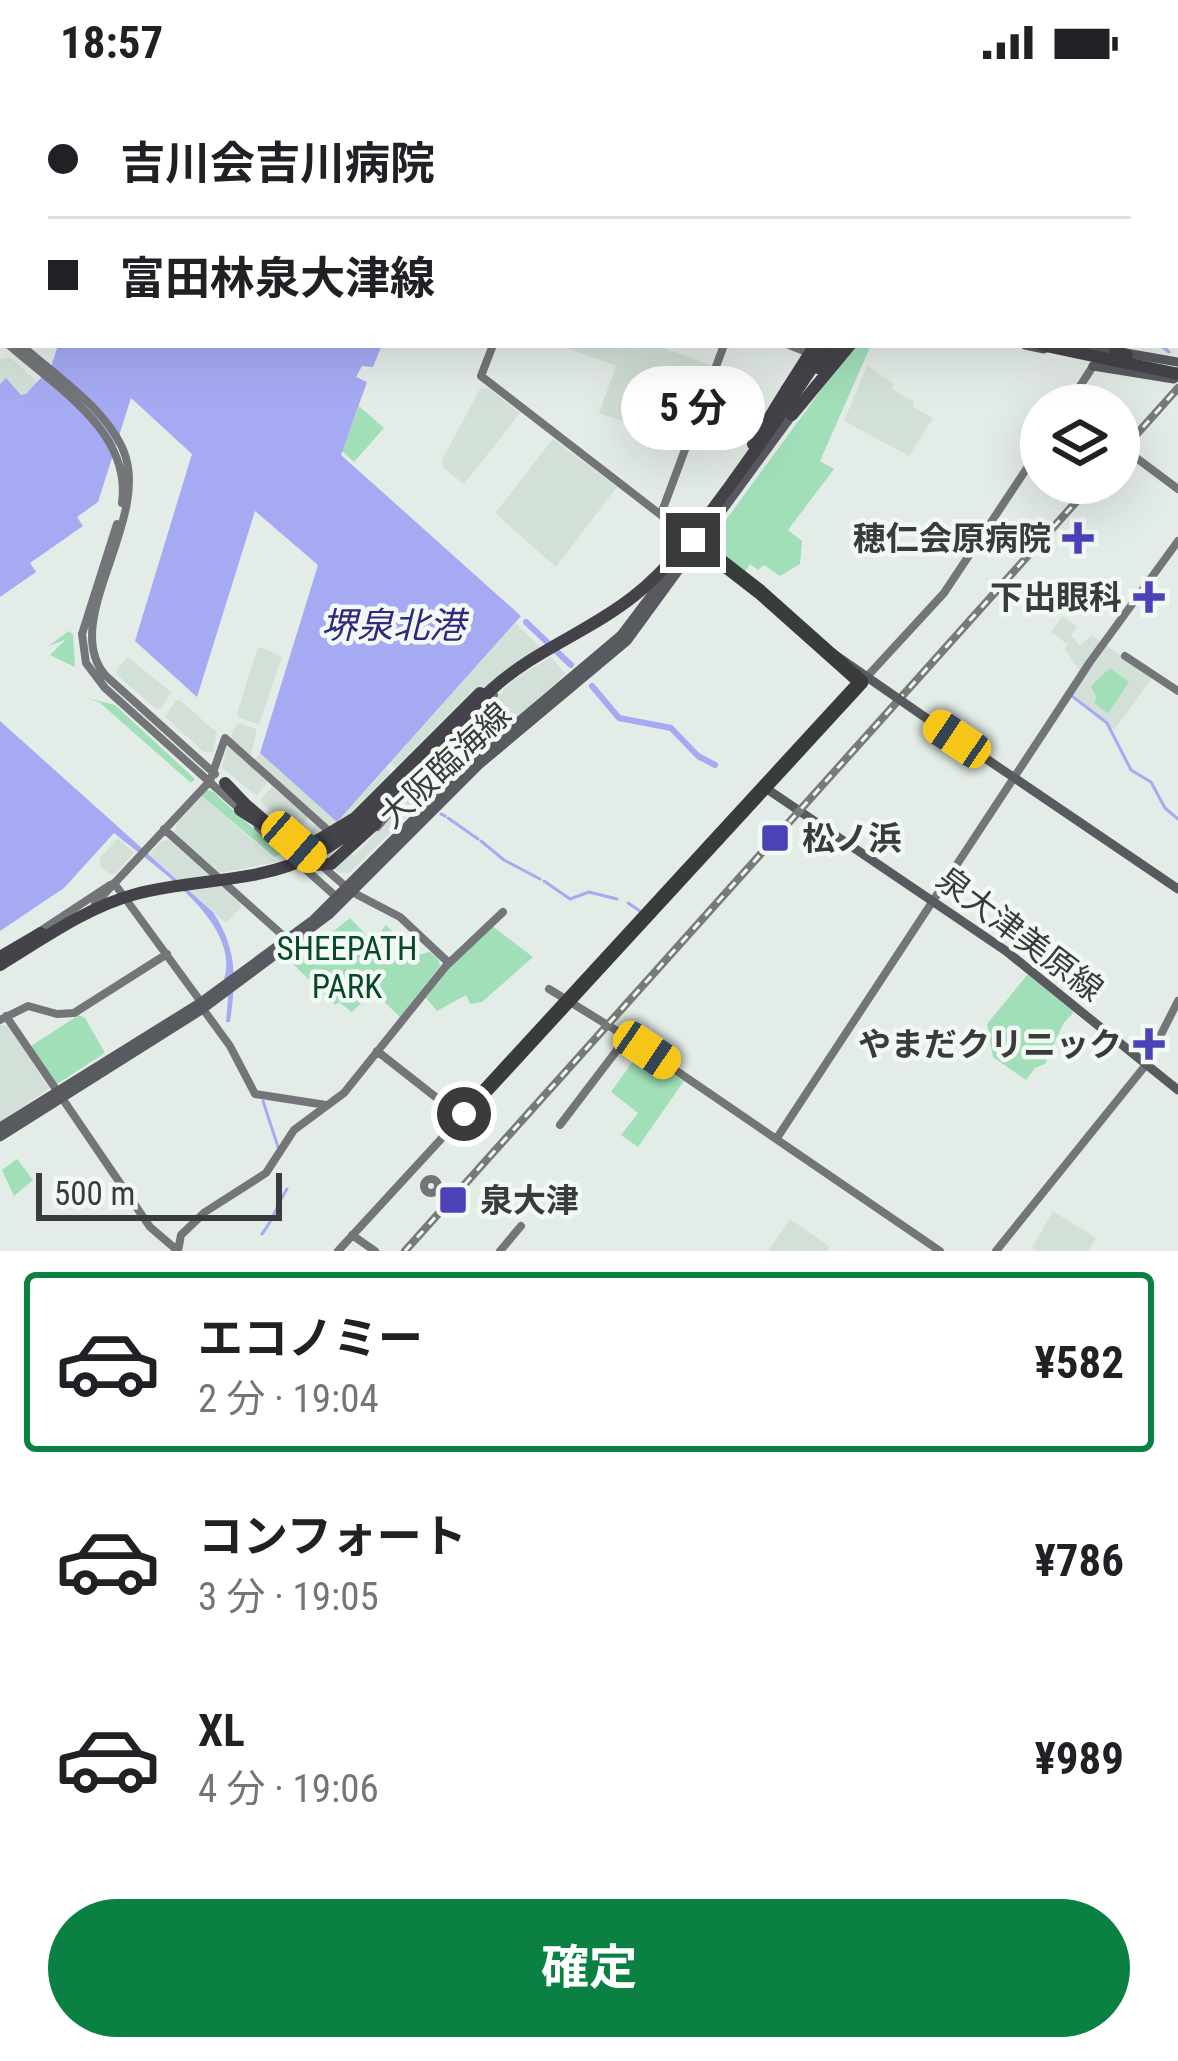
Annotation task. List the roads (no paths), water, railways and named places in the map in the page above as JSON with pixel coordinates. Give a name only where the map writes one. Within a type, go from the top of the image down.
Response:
[{"type":"highway","points":[[242,806],[292,844],[306,846],[322,841],[364,811],[480,693],[531,651],[608,609],[681,544],[823,348]]},
{"type":"highway","points":[[0,960],[125,897],[258,876],[320,852],[377,812],[462,718],[522,664],[611,612],[644,588],[686,546],[823,348]]},
{"type":"highway","points":[[792,415],[846,348]]},
{"type":"highway","points":[[1059,348],[1177,368]]},
{"type":"highway","points":[[1077,348],[1177,368]]},
{"type":"highway","points":[[1106,356],[1177,368]]},
{"type":"highway","points":[[1106,356],[1177,368]]},
{"type":"highway","points":[[0,960],[96,903],[136,888],[257,871],[316,848],[374,808],[480,693]]},
{"type":"highway","points":[[214,778],[310,864],[334,863],[398,800],[462,718]]},
{"type":"main road","name":"大阪臨海線","points":[[0,1127],[202,1005],[312,930],[474,759],[621,635],[846,348]]},
{"type":"main road","points":[[1047,348],[1106,356],[1155,376],[1176,378],[1177,368]]},
{"type":"main road","name":"大阪臨海線","points":[[696,542],[758,443]]},
{"type":"main road","points":[[696,542],[865,678]]},
{"type":"main road","points":[[765,596],[831,652],[1178,889]]},
{"type":"main road","name":"泉大津美原線","points":[[764,788],[1006,951],[1178,1090]]},
{"type":"main road","name":"大阪臨海線","points":[[232,984],[340,899]]},
{"type":"main road","name":"大阪臨海線","points":[[0,1137],[59,1094]]},
{"type":"street","points":[[17,348],[91,419],[118,454],[124,496],[96,602]]},
{"type":"street","points":[[24,348],[98,415],[124,452],[129,493],[81,642],[89,670],[349,890],[400,917],[449,963]]},
{"type":"street","points":[[492,348],[481,376],[696,542]]},
{"type":"street","points":[[661,514],[723,348]]},
{"type":"street","points":[[1084,384],[1106,356]]},
{"type":"street","points":[[1140,461],[1178,489]]},
{"type":"street","points":[[338,1251],[956,578],[1020,479]]},
{"type":"street","points":[[776,1138],[1090,662],[1178,541]]},
{"type":"street","points":[[0,960],[93,906],[214,778],[224,738],[352,851],[506,682],[557,651],[597,613]]},
{"type":"street","points":[[1125,656],[1178,691]]},
{"type":"street","points":[[242,806],[340,899]]},
{"type":"street","points":[[164,829],[288,940]]},
{"type":"street","points":[[27,944],[114,884]]},
{"type":"street","points":[[114,884],[230,1046],[255,1094],[327,1106]]},
{"type":"street","points":[[167,954],[74,1013],[28,1006],[3,1018],[150,1227],[178,1251],[182,1235],[205,1212],[266,1173],[293,1130],[344,1093],[449,963],[503,912]]},
{"type":"street","points":[[549,989],[940,1251]]},
{"type":"street","points":[[996,1251],[1145,1066],[1178,1001]]},
{"type":"street","points":[[560,1125],[627,1037]]},
{"type":"street","points":[[377,1051],[461,1117]]},
{"type":"street","points":[[411,1172],[424,1183]]},
{"type":"street","points":[[500,1251],[520,1226]]},
{"type":"street","points":[[352,1235],[375,1251]]},
{"type":"water","name":"堺泉北港","points":[[57,348],[381,348],[373,367],[362,366],[356,377],[367,382],[341,455],[521,616],[337,822],[260,753],[318,565],[255,511],[197,697],[135,641],[192,454],[131,398],[98,502],[77,517],[83,526],[30,563],[36,572],[0,597],[0,384],[6,378],[21,395],[26,394],[51,367]]},
{"type":"water","points":[[0,721],[213,912],[227,939],[233,966],[230,1022],[226,1022],[229,987],[220,937],[190,897],[114,833],[64,888],[0,931]]},
{"type":"waterway","points":[[1164,348],[1169,352]]},
{"type":"waterway","points":[[526,622],[571,665]]},
{"type":"waterway","points":[[592,686],[619,718],[671,728],[698,756],[715,765]]},
{"type":"waterway","points":[[1072,696],[1107,723],[1131,770],[1151,782],[1165,808],[1178,819]]},
{"type":"waterway","points":[[441,814],[445,816]]},
{"type":"waterway","points":[[448,818],[478,839]]},
{"type":"waterway","points":[[481,841],[540,879]]},
{"type":"waterway","points":[[544,881],[570,899],[589,892],[617,899]]},
{"type":"waterway","points":[[628,903],[643,913]]},
{"type":"waterway","points":[[263,1101],[278,1147]]},
{"type":"waterway","points":[[262,1234],[287,1189]]},
{"type":"railway","points":[[1140,431],[1178,388]]},
{"type":"railway","points":[[405,1251],[1074,504]]},
{"type":"place","name":"穂仁会原病院","points":[[1078,538]]},
{"type":"place","name":"下出眼科","points":[[1149,597]]},
{"type":"place","name":"松ノ浜","points":[[775,838]]},
{"type":"place","name":"やまだクリニック","points":[[1149,1044]]},
{"type":"place","name":"泉大津","points":[[453,1200]]},
{"type":"park label","name":"SHEEPATH PARK","points":[[347,967]]}]
